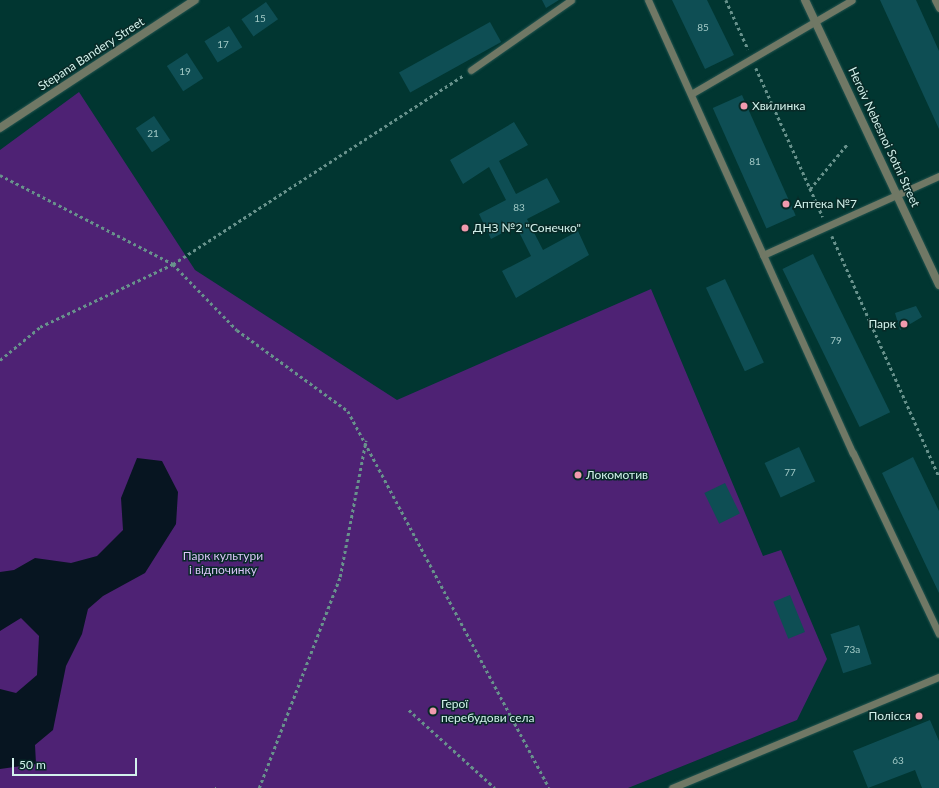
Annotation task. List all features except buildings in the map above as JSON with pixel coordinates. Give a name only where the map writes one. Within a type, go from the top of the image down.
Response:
[{"type":"street","name":"Stepana Bandery Street","points":[[0,128],[195,0]]},
{"type":"street","name":"Heroiv Nebesnoi Sotni Street","points":[[805,0],[939,285]]},
{"type":"lane","points":[[471,70],[571,0]]},
{"type":"lane","points":[[648,0],[763,255],[939,634]]},
{"type":"lane","points":[[691,94],[852,0]]},
{"type":"lane","points":[[936,0],[939,8]]},
{"type":"lane","points":[[763,255],[939,176]]},
{"type":"lane","points":[[672,788],[939,677]]},
{"type":"path","points":[[0,360],[40,327],[173,264],[471,70]]},
{"type":"path","points":[[810,189],[848,143]]},
{"type":"path","points":[[0,174],[173,264],[237,330],[348,411],[366,439],[549,788]]},
{"type":"path","points":[[259,788],[340,577],[366,439]]},
{"type":"path","points":[[409,710],[495,788]]},
{"type":"green space","name":"Парк культури і відпочинку","points":[[79,92],[195,270],[397,400],[651,289],[763,556],[781,550],[827,659],[797,720],[628,788],[0,788],[0,150]]},
{"type":"water","points":[[137,458],[162,461],[178,492],[176,524],[145,573],[103,596],[88,609],[82,634],[66,666],[53,730],[35,745],[36,764],[0,769],[0,689],[16,693],[37,675],[39,636],[21,618],[0,631],[0,572],[14,570],[35,558],[71,563],[97,556],[123,530],[121,498]]},
{"type":"place","name":"Хвилинка","points":[[744,106]]},
{"type":"place","name":"Аптека №7","points":[[786,204]]},
{"type":"place","name":"ДНЗ №2 \"Сонечко\"","points":[[465,228]]},
{"type":"place","name":"Парк","points":[[904,324]]},
{"type":"place","name":"Локомотив","points":[[578,475]]},
{"type":"place","name":"Герої перебудови села","points":[[433,711]]},
{"type":"place","name":"Полісся","points":[[919,716]]}]
